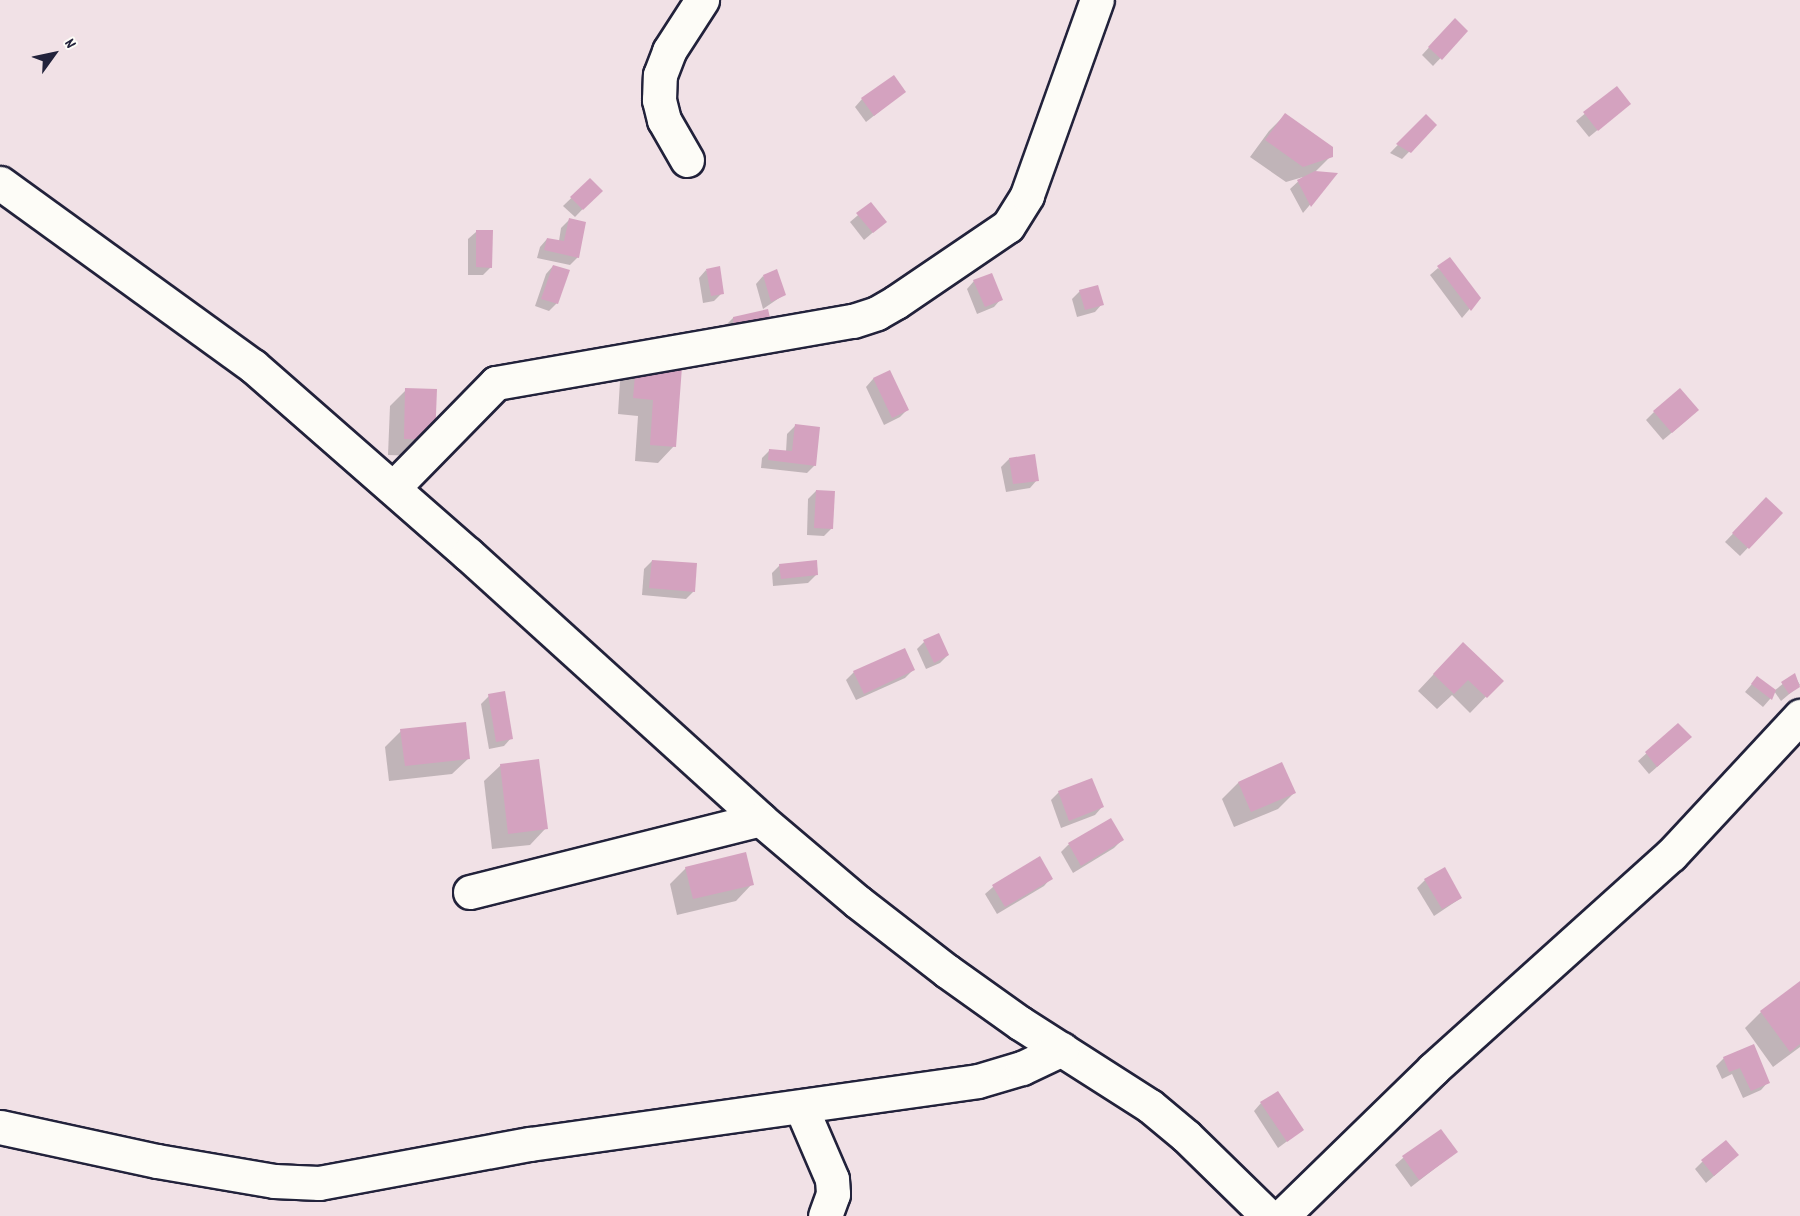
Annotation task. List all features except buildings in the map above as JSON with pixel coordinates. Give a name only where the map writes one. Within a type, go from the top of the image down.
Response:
[{"type":"street","points":[[687,160],[664,120],[659,100],[660,75],[669,51],[702,0]]},
{"type":"street","points":[[393,488],[496,383],[853,321],[877,314],[1008,226],[1027,195],[1097,0]]},
{"type":"street","points":[[0,183],[253,366],[393,488],[760,819],[858,902],[947,971],[1150,1106],[1186,1136],[1268,1216]]},
{"type":"street","points":[[1282,1216],[1434,1069],[1671,855],[1800,716]]},
{"type":"street","points":[[470,892],[760,819]]},
{"type":"street","points":[[0,1127],[169,1163],[274,1181],[319,1183],[530,1144],[978,1082],[1011,1072],[1062,1049]]},
{"type":"street","points":[[801,1107],[832,1179],[834,1194],[825,1216]]}]
